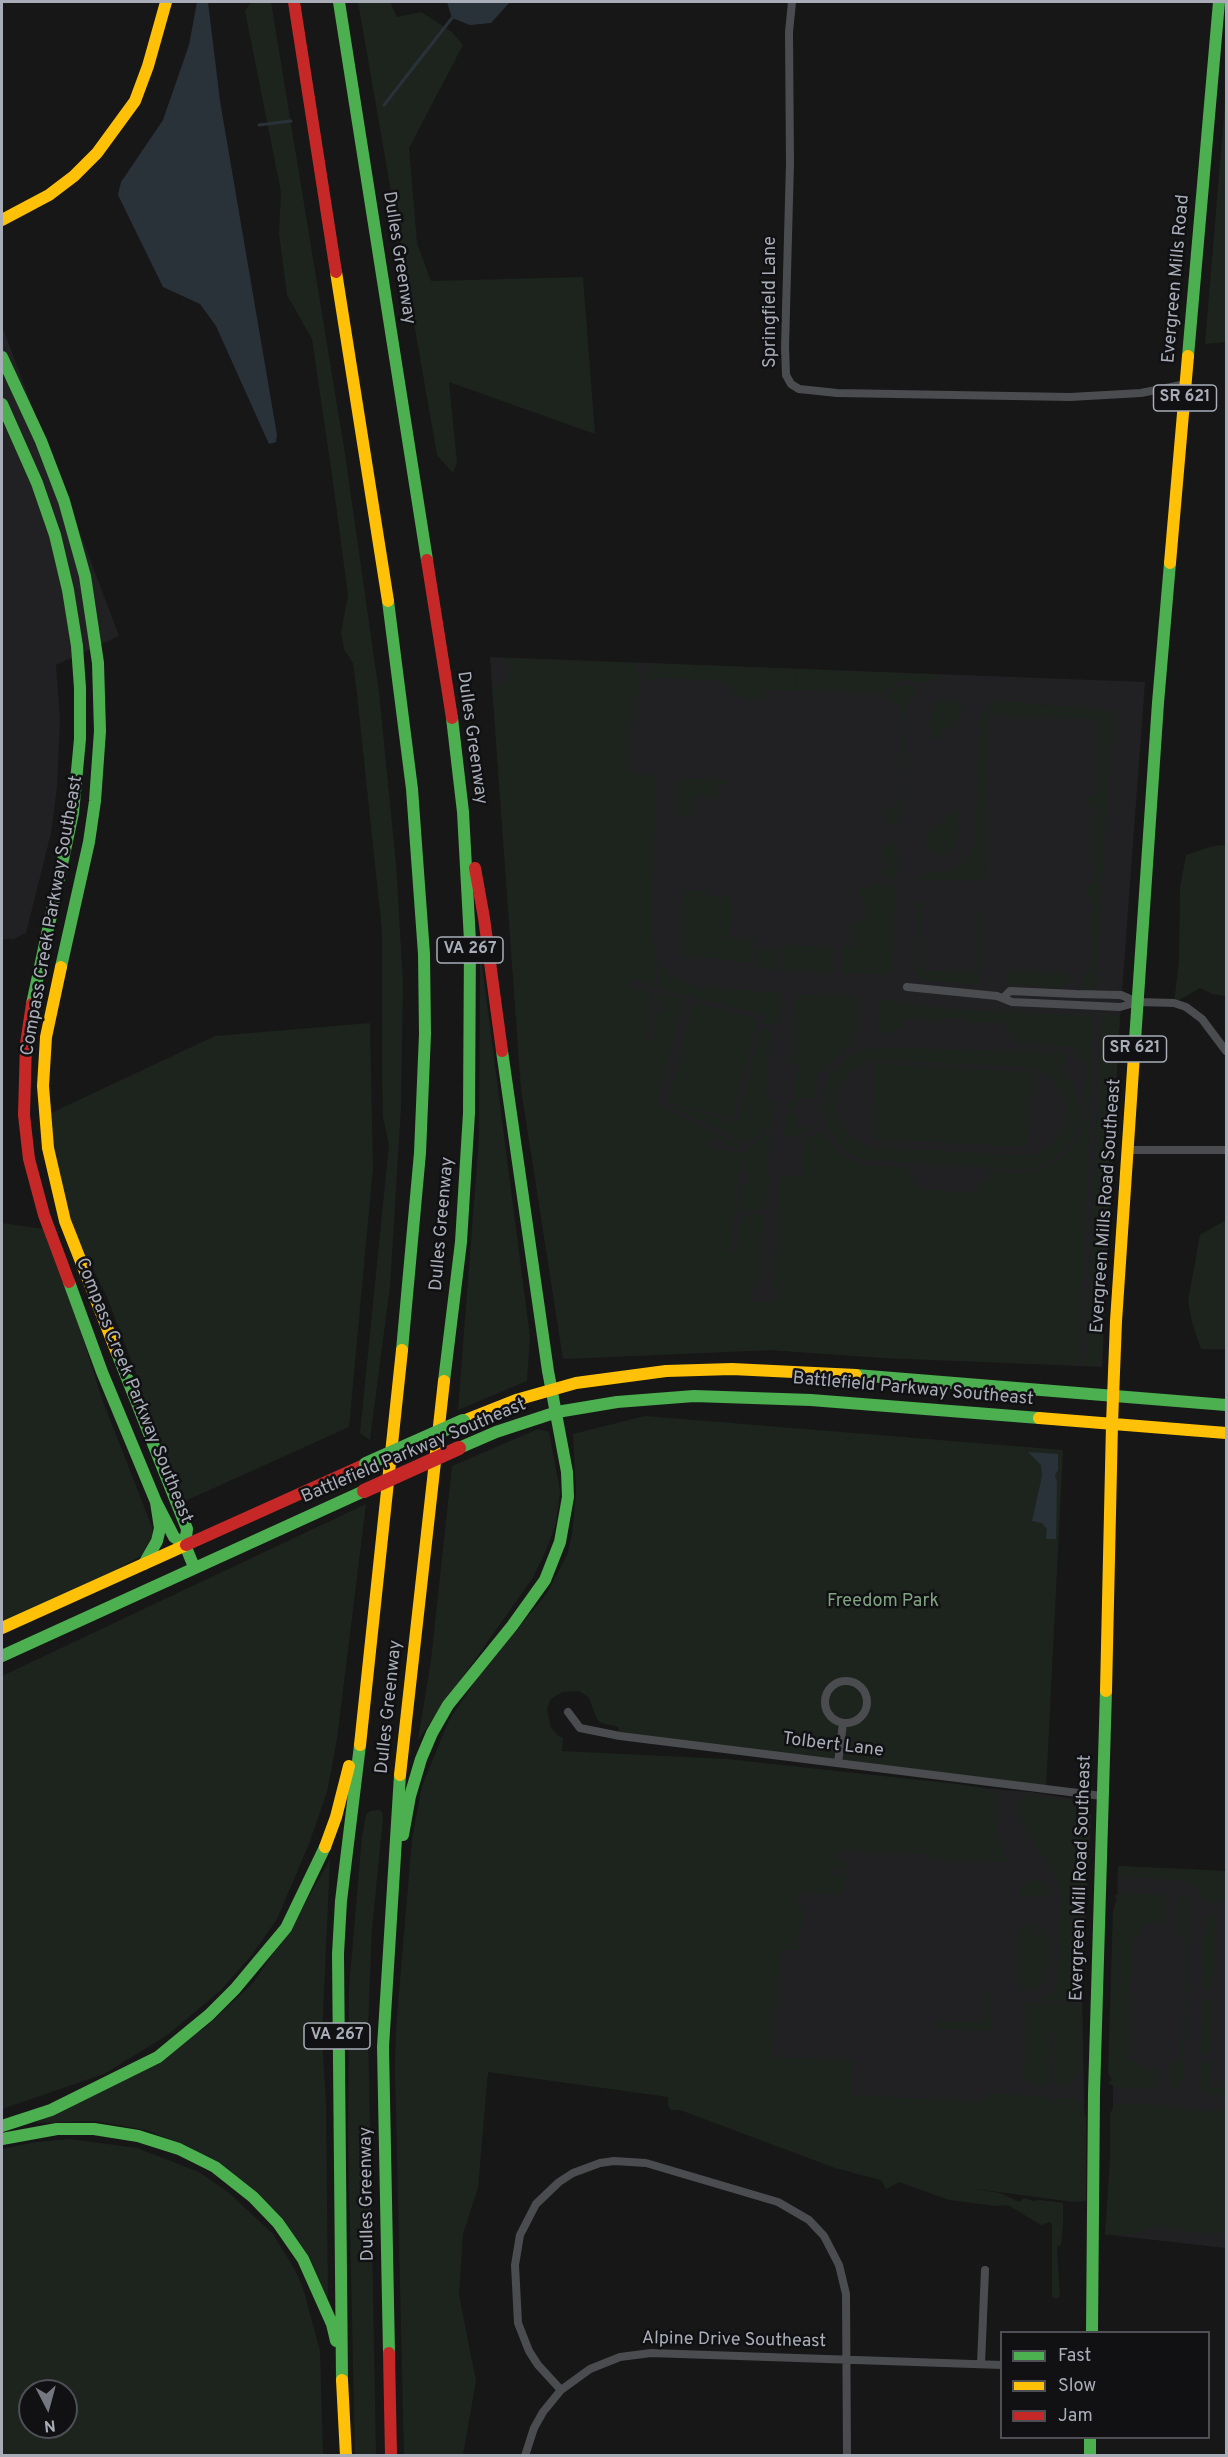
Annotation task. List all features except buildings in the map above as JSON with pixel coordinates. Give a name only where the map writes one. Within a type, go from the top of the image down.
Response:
[{"type":"main road","points":[[2,220],[49,195],[74,176],[116,129],[135,101],[148,66],[166,2]]},
{"type":"main road","name":"Dulles Greenway","points":[[294,2],[395,646],[412,789],[424,954],[425,1034],[414,1239],[365,1705],[341,1901],[338,1954],[342,2369],[346,2456]]},
{"type":"main road","name":"Dulles Greenway","points":[[339,2],[452,720],[461,794],[470,941],[471,1027],[467,1156],[461,1242],[435,1452],[397,1801],[383,2046],[391,2456]]},
{"type":"main road","name":"Evergreen Mills Road","points":[[1158,704],[1219,2]]},
{"type":"main road","name":"Compass Creek Parkway Southeast","points":[[2,357],[40,441],[72,525],[92,610],[99,673],[100,731],[95,801],[89,842],[46,1037],[43,1086],[48,1148],[65,1221],[187,1529],[185,1545],[194,1567]]},
{"type":"main road","name":"Compass Creek Parkway Southeast","points":[[2,404],[37,483],[55,535],[68,590],[77,646],[80,688],[81,739],[74,813],[33,997],[26,1044],[24,1115],[29,1159],[35,1187],[68,1282],[156,1502],[174,1538],[185,1545]]},
{"type":"main road","name":"Evergreen Mills Road Southeast","points":[[1112,1424],[1158,704]]},
{"type":"main road","points":[[391,1903],[410,1796],[432,1733],[448,1705],[531,1601],[545,1580],[560,1542],[568,1497],[567,1472],[516,1161],[484,918],[461,794]]},
{"type":"main road","name":"Battlefield Parkway Southeast","points":[[2,1628],[497,1407],[552,1389],[623,1376],[666,1371],[732,1369],[808,1371],[1227,1405]]},
{"type":"main road","name":"Battlefield Parkway Southeast","points":[[2,1656],[496,1432],[557,1412],[598,1404],[694,1396],[782,1398],[1227,1433]]},
{"type":"main road","name":"Evergreen Mill Road Southeast","points":[[1092,2331],[1094,2093],[1098,1925],[1102,1866],[1112,1424]]},
{"type":"main road","points":[[143,1565],[157,1541],[160,1528],[156,1502]]},
{"type":"main road","points":[[2,2126],[51,2110],[158,2057],[209,2015],[266,1956],[286,1928],[321,1858],[336,1817],[365,1705]]},
{"type":"main road","points":[[2,2139],[57,2129],[94,2129],[138,2136],[179,2149],[215,2167],[278,2223],[303,2259],[332,2324],[342,2369]]},
{"type":"main road","points":[[1090,2439],[1090,2456]]},
{"type":"street","name":"Springfield Lane","points":[[792,2],[789,32],[790,163],[785,347],[786,375],[791,384],[799,389],[837,393],[1070,397],[1141,393],[1186,384]]},
{"type":"street","points":[[907,987],[1004,997],[1010,991],[1121,995],[1138,1002],[1174,1003],[1186,1007],[1202,1019],[1227,1051]]},
{"type":"street","points":[[1129,1150],[1227,1150]]},
{"type":"street","points":[[850,1681],[864,1690],[867,1708],[855,1721],[843,1723],[832,1718],[825,1703],[826,1694],[833,1685],[850,1681]]},
{"type":"street","name":"Tolbert Lane","points":[[568,1712],[580,1728],[620,1736],[1102,1796]]},
{"type":"street","points":[[838,1763],[843,1723]]},
{"type":"street","points":[[561,2390],[538,2365],[523,2337],[516,2308],[516,2250],[526,2220],[547,2191],[573,2173],[600,2163],[614,2161],[646,2163],[778,2202],[809,2220],[833,2251],[844,2280],[847,2360]]},
{"type":"street","points":[[981,2364],[984,2270]]},
{"type":"street","name":"Alpine Drive Southeast","points":[[525,2456],[534,2428],[543,2412],[561,2390],[590,2369],[620,2357],[635,2354],[1000,2365]]},
{"type":"street","name":"Alpine Drive Southeast","points":[[847,2360],[847,2456]]},
{"type":"shaded area","points":[[197,2],[208,2],[220,101],[277,435],[276,442],[269,444],[216,326],[200,304],[163,287],[118,195],[121,182],[163,120],[189,45]]},
{"type":"shaded area","points":[[447,2],[510,2],[491,23],[470,25],[452,18]]},
{"type":"shaded area","points":[[2,326],[119,636],[56,665],[60,719],[57,787],[51,833],[26,933],[14,939],[2,939]]},
{"type":"shaded area","points":[[490,657],[1145,682],[1119,1032],[1102,1367],[884,1358],[771,1350],[563,1359],[521,1088]]},
{"type":"shaded area","points":[[1028,1452],[1058,1454],[1058,1470],[1055,1475],[1057,1482],[1056,1539],[1046,1539],[1047,1529],[1042,1523],[1032,1521],[1042,1476],[1041,1465]]},
{"type":"shaded area","points":[[804,1774],[1030,1792],[1076,1799],[1091,1815],[1082,1989],[1086,2201],[1074,2202],[914,2180],[689,2099]]},
{"type":"shaded area","points":[[1118,1866],[1226,1871],[1226,2248],[1110,2235]]},
{"type":"green space","points":[[251,2],[271,2],[345,454],[379,693],[396,864],[403,982],[401,1108],[390,1286],[370,1440],[360,1433],[389,1145],[383,1117],[382,931],[353,663],[344,649],[341,633],[348,595],[332,475],[312,339],[287,295],[279,233],[281,192],[245,11]]},
{"type":"green space","points":[[358,2],[390,2],[397,17],[421,12],[452,32],[463,45],[409,148],[417,243],[431,281],[583,277],[595,434],[449,382],[457,462],[453,473],[437,455]]},
{"type":"green space","points":[[1226,91],[1226,342],[1205,344]]},
{"type":"green space","points":[[504,658],[636,663],[636,674],[639,675],[640,687],[638,695],[631,697],[630,773],[656,776],[651,929],[658,959],[653,988],[645,987],[645,981],[632,980],[631,989],[653,992],[651,1013],[651,996],[645,993],[650,999],[647,1039],[652,1039],[654,1013],[661,1013],[662,1000],[656,1000],[657,992],[683,998],[657,1104],[742,1146],[739,1148],[724,1146],[724,1140],[710,1139],[710,1149],[742,1152],[730,1252],[737,1252],[741,1216],[764,1214],[758,1285],[750,1295],[751,1302],[776,1302],[776,1292],[772,1285],[781,1175],[802,1177],[805,1140],[820,1131],[841,1153],[856,1162],[875,1166],[910,1167],[909,1179],[916,1180],[916,1189],[977,1193],[979,1182],[987,1183],[987,1171],[1019,1173],[1040,1170],[1065,1156],[1077,1140],[1083,1125],[1086,1064],[1071,1047],[1013,1042],[1012,1034],[1005,1033],[1005,1023],[967,1022],[963,1018],[904,1019],[904,1029],[896,1029],[896,1033],[877,1033],[879,999],[948,1009],[1094,1016],[1079,1362],[1069,1365],[884,1358],[770,1350],[563,1359],[521,1088],[492,685],[508,681],[510,667]]},
{"type":"green space","points":[[649,663],[796,669],[795,691],[766,690],[764,699],[744,699],[742,696],[736,696],[729,684],[719,680],[658,678],[645,682],[645,675],[649,675]]},
{"type":"green space","points":[[797,669],[943,675],[923,684],[909,680],[900,681],[883,693],[796,690]]},
{"type":"green space","points":[[910,684],[918,689],[905,706],[901,816],[894,824],[886,824],[885,809],[898,808],[902,706],[886,701],[890,692],[895,688]]},
{"type":"green space","points":[[948,699],[962,703],[961,715],[936,739],[931,739],[930,719],[933,708],[938,702]]},
{"type":"green space","points":[[1004,701],[1113,711],[1095,990],[1084,987],[1082,976],[1090,972],[1092,896],[1085,895],[1085,886],[1093,884],[1095,807],[1088,806],[1088,797],[1096,796],[1098,719],[992,715],[989,704]]},
{"type":"green space","points":[[987,709],[989,712],[984,881],[920,880],[919,878],[924,873],[946,872],[959,867],[967,861],[974,848],[980,718],[983,710]]},
{"type":"green space","points":[[683,778],[726,780],[727,784],[718,784],[718,797],[693,796],[693,814],[689,814],[689,817],[677,817],[677,785]]},
{"type":"green space","points":[[955,809],[958,811],[955,846],[947,853],[934,853],[925,844],[926,835]]},
{"type":"green space","points":[[886,843],[893,843],[897,849],[898,878],[896,879],[886,879],[882,876],[884,866],[887,867],[887,871],[889,870],[889,860],[887,864],[883,862]]},
{"type":"green space","points":[[1226,845],[1226,996],[1212,994],[1200,988],[1174,1003],[1179,960],[1180,888],[1186,855],[1213,846]]},
{"type":"green space","points":[[870,884],[895,885],[892,974],[842,973],[841,950],[844,947],[853,946],[854,922],[865,922],[866,899],[860,898],[860,889],[869,889]]},
{"type":"green space","points":[[683,890],[706,891],[707,896],[732,897],[730,938],[755,940],[753,963],[683,955],[680,951]]},
{"type":"green space","points":[[920,902],[929,905],[921,908],[919,970],[979,972],[978,984],[928,981],[917,975],[915,968],[917,905]]},
{"type":"green space","points":[[977,910],[983,912],[981,967],[974,969]]},
{"type":"green space","points":[[781,944],[834,948],[834,972],[781,971]]},
{"type":"green space","points":[[480,949],[530,1337],[527,1381],[458,1410],[479,1138]]},
{"type":"green space","points":[[758,949],[777,950],[775,970],[758,968]]},
{"type":"green space","points":[[661,963],[674,976],[695,987],[782,993],[780,1023],[773,1023],[771,1026],[762,1023],[764,1015],[657,988]]},
{"type":"green space","points":[[1008,971],[1066,973],[1070,976],[1070,982],[1063,988],[1013,985],[1005,979]]},
{"type":"green space","points":[[796,994],[857,997],[854,1044],[817,1073],[815,1098],[799,1098],[795,1109],[786,1107],[787,1102],[794,1101],[798,1064],[790,1062]]},
{"type":"green space","points":[[694,1003],[758,1019],[732,1119],[668,1102]]},
{"type":"green space","points":[[1101,1012],[1120,1017],[1100,1366],[1083,1366],[1086,1359]]},
{"type":"green space","points":[[370,1023],[373,1168],[349,1427],[183,1502],[147,1415],[136,1373],[107,1297],[75,1233],[53,1147],[51,1113],[215,1036]]},
{"type":"green space","points":[[761,1028],[771,1030],[765,1100],[774,1102],[772,1124],[750,1142],[741,1141],[662,1102],[731,1122],[737,1121]]},
{"type":"green space","points":[[875,1047],[1067,1053],[1066,1067],[1059,1067],[1075,1089],[1079,1101],[1079,1125],[1067,1149],[1038,1167],[1019,1169],[864,1160],[839,1146],[826,1124],[822,1106],[828,1078],[848,1056]],"holes":[[[882,1060],[1029,1067],[1049,1076],[1063,1093],[1067,1105],[1064,1127],[1048,1148],[1035,1154],[870,1147],[848,1135],[840,1124],[836,1108],[839,1088],[846,1077],[867,1062]]]},
{"type":"green space","points":[[876,1064],[1032,1072],[1028,1147],[873,1139]]},
{"type":"green space","points":[[787,1114],[797,1115],[798,1126],[813,1126],[800,1136],[784,1135]]},
{"type":"green space","points":[[771,1129],[765,1208],[758,1211],[740,1212],[741,1184],[748,1184],[750,1171],[743,1170],[745,1151]]},
{"type":"green space","points":[[1226,1220],[1226,1349],[1201,1349],[1188,1301],[1200,1235]]},
{"type":"green space","points":[[2,1223],[43,1229],[78,1322],[102,1399],[152,1527],[152,1536],[142,1555],[113,1572],[2,1621]]},
{"type":"green space","name":"Freedom Park","points":[[645,1416],[1063,1450],[1046,1789],[620,1736],[618,1727],[601,1723],[597,1719],[589,1698],[579,1691],[563,1692],[555,1696],[550,1700],[547,1709],[551,1727],[557,1735],[563,1738],[562,1751],[727,1759],[957,1784],[984,1788],[996,1795],[999,1806],[996,1834],[1008,1862],[931,1859],[930,1854],[846,1851],[835,1855],[835,1869],[828,1869],[827,1874],[839,1875],[837,1860],[846,1860],[844,1895],[797,1892],[797,1905],[803,1906],[802,1929],[798,1936],[797,1950],[781,1950],[780,1976],[778,1976],[775,1999],[772,2057],[853,2060],[851,2095],[986,2102],[986,2095],[990,2093],[1047,2097],[1048,2101],[1052,2101],[1054,2097],[1074,2099],[1082,2106],[1086,2117],[1086,2201],[1074,2202],[969,2188],[1000,2193],[1019,2202],[1024,2198],[1033,2201],[1063,2203],[1061,2245],[1057,2247],[1060,2297],[1056,2299],[1052,2297],[1052,2225],[1050,2222],[1041,2225],[1008,2205],[996,2206],[949,2200],[899,2182],[886,2189],[881,2180],[835,2168],[680,2110],[671,2110],[668,2106],[668,2097],[488,2072],[478,2188],[463,2234],[459,2295],[476,2381],[463,2455],[404,2456],[396,2028],[412,1839],[422,1786],[449,1720],[479,1676],[547,1593],[567,1555],[572,1535],[576,1492],[573,1434]]},
{"type":"green space","points":[[538,1429],[549,1432],[560,1491],[556,1523],[545,1553],[532,1579],[418,1740],[431,1660],[452,1466]]},
{"type":"green space","points":[[366,1504],[337,1739],[327,1792],[309,1844],[277,1919],[250,1957],[220,1991],[166,2036],[104,2074],[2,2109],[2,1676]]},
{"type":"green space","points":[[1027,1795],[1077,1802],[1083,1805],[1089,1817],[1082,2002],[1040,2000],[1052,1993],[1057,1983],[1061,1894],[1056,1879],[1015,1809],[1019,1801]]},
{"type":"green space","points":[[379,1810],[383,1818],[372,1929],[368,2025],[376,2455],[355,2456],[348,2138],[349,1988],[362,1836],[366,1815],[370,1811]]},
{"type":"green space","points":[[330,1859],[322,2037],[326,2104],[328,2301],[309,2257],[190,2147],[146,2130],[96,2121],[35,2123],[205,2028],[253,1983],[296,1920]]},
{"type":"green space","points":[[1118,1866],[1226,1871],[1226,1902],[1205,1902],[1199,1888],[1187,1881],[1118,1874]]},
{"type":"green space","points":[[1036,1879],[1043,1881],[1048,1887],[1049,1897],[1019,1894],[1022,1885]]},
{"type":"green space","points":[[1122,1893],[1160,1894],[1166,1898],[1165,1921],[1145,1924],[1140,1937],[1132,1939],[1128,2059],[1135,2060],[1144,2069],[1159,2070],[1158,2089],[1115,2087],[1108,2083],[1112,2080],[1108,2073],[1113,1910],[1117,1899],[1114,1896]]},
{"type":"green space","points":[[1179,1895],[1186,1898],[1190,1907],[1187,1991],[1183,1991],[1185,1938],[1175,1935]]},
{"type":"green space","points":[[1214,1913],[1226,1914],[1216,1914],[1215,1976],[1212,1988],[1205,1988],[1202,1986],[1205,1920]]},
{"type":"green space","points":[[1032,1923],[1030,1936],[1035,1936],[1033,1923],[1037,1923],[1046,1929],[1048,1943],[1046,1981],[1036,1990],[1032,1991],[1030,1986],[1030,1991],[1023,1989],[1017,1983],[1016,1973],[1018,1932],[1022,1927]]},
{"type":"green space","points":[[986,1991],[992,1992],[991,2031],[940,2029],[936,2026],[936,2021],[985,2023]]},
{"type":"green space","points":[[1183,1994],[1187,1995],[1183,2079],[1179,2086],[1172,2089],[1169,2088],[1170,2065],[1171,2062],[1180,2061]]},
{"type":"green space","points":[[1204,1999],[1212,2001],[1210,2054],[1202,2054],[1200,2051],[1201,2010],[1204,2010],[1204,2006],[1201,2005]]},
{"type":"green space","points":[[1026,2001],[1082,2005],[1082,2064],[1079,2074],[1071,2083],[1055,2086],[1053,2081],[1055,2039],[1044,2021],[1051,2042],[1049,2081],[1046,2086],[1034,2085],[1026,2081],[1024,2075],[1026,2014],[1024,2005]]},
{"type":"green space","points":[[1202,2061],[1211,2063],[1210,2086],[1222,2086],[1222,2091],[1226,2091],[1226,2095],[1207,2094],[1201,2091],[1199,2063]]},
{"type":"green space","points":[[1122,2103],[1155,2104],[1201,2112],[1226,2111],[1226,2231],[1202,2234],[1160,2227],[1146,2229],[1140,2233],[1105,2235],[1110,2158],[1110,2113],[1115,2105]]},
{"type":"green space","points":[[70,2139],[137,2148],[199,2172],[228,2192],[273,2234],[303,2288],[320,2351],[323,2455],[2,2455],[2,2149],[36,2142]]},
{"type":"waterway","points":[[384,105],[452,18]]},
{"type":"waterway","points":[[259,125],[291,121]]},
{"type":"traffic: fast","points":[[339,2],[427,560]]},
{"type":"traffic: fast","points":[[1188,356],[1219,2]]},
{"type":"traffic: fast","points":[[2,357],[41,441],[64,501],[85,576],[98,663],[100,731],[95,801],[89,842],[61,967]]},
{"type":"traffic: fast","points":[[2,404],[37,483],[55,535],[68,590],[77,646],[80,688],[80,739],[73,813],[32,1004]]},
{"type":"traffic: fast","points":[[1134,1055],[1170,563]]},
{"type":"traffic: fast","points":[[388,601],[412,789],[424,954],[425,1034],[420,1153],[402,1350]]},
{"type":"traffic: fast","points":[[444,1381],[461,1242],[469,1113],[470,941],[463,812],[452,718]]},
{"type":"traffic: fast","points":[[403,1835],[410,1796],[421,1759],[432,1733],[448,1705],[512,1626],[545,1580],[560,1542],[568,1497],[567,1472],[548,1371],[502,1051]]},
{"type":"traffic: fast","points":[[69,1282],[102,1372],[156,1502],[174,1537],[185,1545]]},
{"type":"traffic: fast","points":[[117,1353],[187,1529],[185,1545],[194,1567]]},
{"type":"traffic: fast","points":[[856,1375],[1226,1405]]},
{"type":"traffic: fast","points":[[459,1448],[496,1432],[557,1412],[617,1402],[694,1396],[811,1400],[1039,1418]]},
{"type":"traffic: fast","points":[[366,1464],[463,1421]]},
{"type":"traffic: fast","points":[[2,1656],[364,1491]]},
{"type":"traffic: fast","points":[[144,1564],[157,1541],[160,1528],[156,1502]]},
{"type":"traffic: fast","points":[[1092,2331],[1094,2093],[1106,1691]]},
{"type":"traffic: fast","points":[[342,2380],[338,1954],[341,1901],[360,1745]]},
{"type":"traffic: fast","points":[[389,2353],[383,2047],[400,1775]]},
{"type":"traffic: fast","points":[[2,2126],[51,2110],[158,2057],[209,2015],[235,1989],[286,1928],[325,1847]]},
{"type":"traffic: fast","points":[[2,2139],[57,2129],[94,2129],[138,2136],[179,2149],[215,2167],[253,2197],[278,2223],[303,2259],[332,2324],[336,2341]]},
{"type":"traffic: fast","points":[[1090,2439],[1090,2456]]},
{"type":"traffic: slow","points":[[2,220],[49,195],[74,176],[97,153],[135,101],[148,66],[166,2]]},
{"type":"traffic: slow","points":[[336,272],[388,601]]},
{"type":"traffic: slow","points":[[1170,563],[1188,356]]},
{"type":"traffic: slow","points":[[61,967],[46,1037],[43,1086],[48,1148],[65,1221],[117,1353]]},
{"type":"traffic: slow","points":[[1112,1424],[1116,1321],[1134,1055]]},
{"type":"traffic: slow","points":[[360,1745],[402,1350]]},
{"type":"traffic: slow","points":[[463,1421],[516,1400],[576,1383],[666,1371],[732,1369],[856,1375]]},
{"type":"traffic: slow","points":[[400,1775],[444,1381]]},
{"type":"traffic: slow","points":[[1039,1418],[1226,1433]]},
{"type":"traffic: slow","points":[[1106,1691],[1112,1424]]},
{"type":"traffic: slow","points":[[2,1628],[186,1545]]},
{"type":"traffic: slow","points":[[325,1847],[336,1817],[349,1766]]},
{"type":"traffic: slow","points":[[342,2380],[346,2456]]},
{"type":"traffic: jam","points":[[294,2],[336,272]]},
{"type":"traffic: jam","points":[[427,560],[452,718]]},
{"type":"traffic: jam","points":[[475,868],[502,1051]]},
{"type":"traffic: jam","points":[[32,1004],[26,1044],[24,1115],[29,1159],[44,1215],[69,1282]]},
{"type":"traffic: jam","points":[[364,1491],[459,1448]]},
{"type":"traffic: jam","points":[[186,1545],[366,1464]]},
{"type":"traffic: jam","points":[[389,2353],[391,2456]]}]
